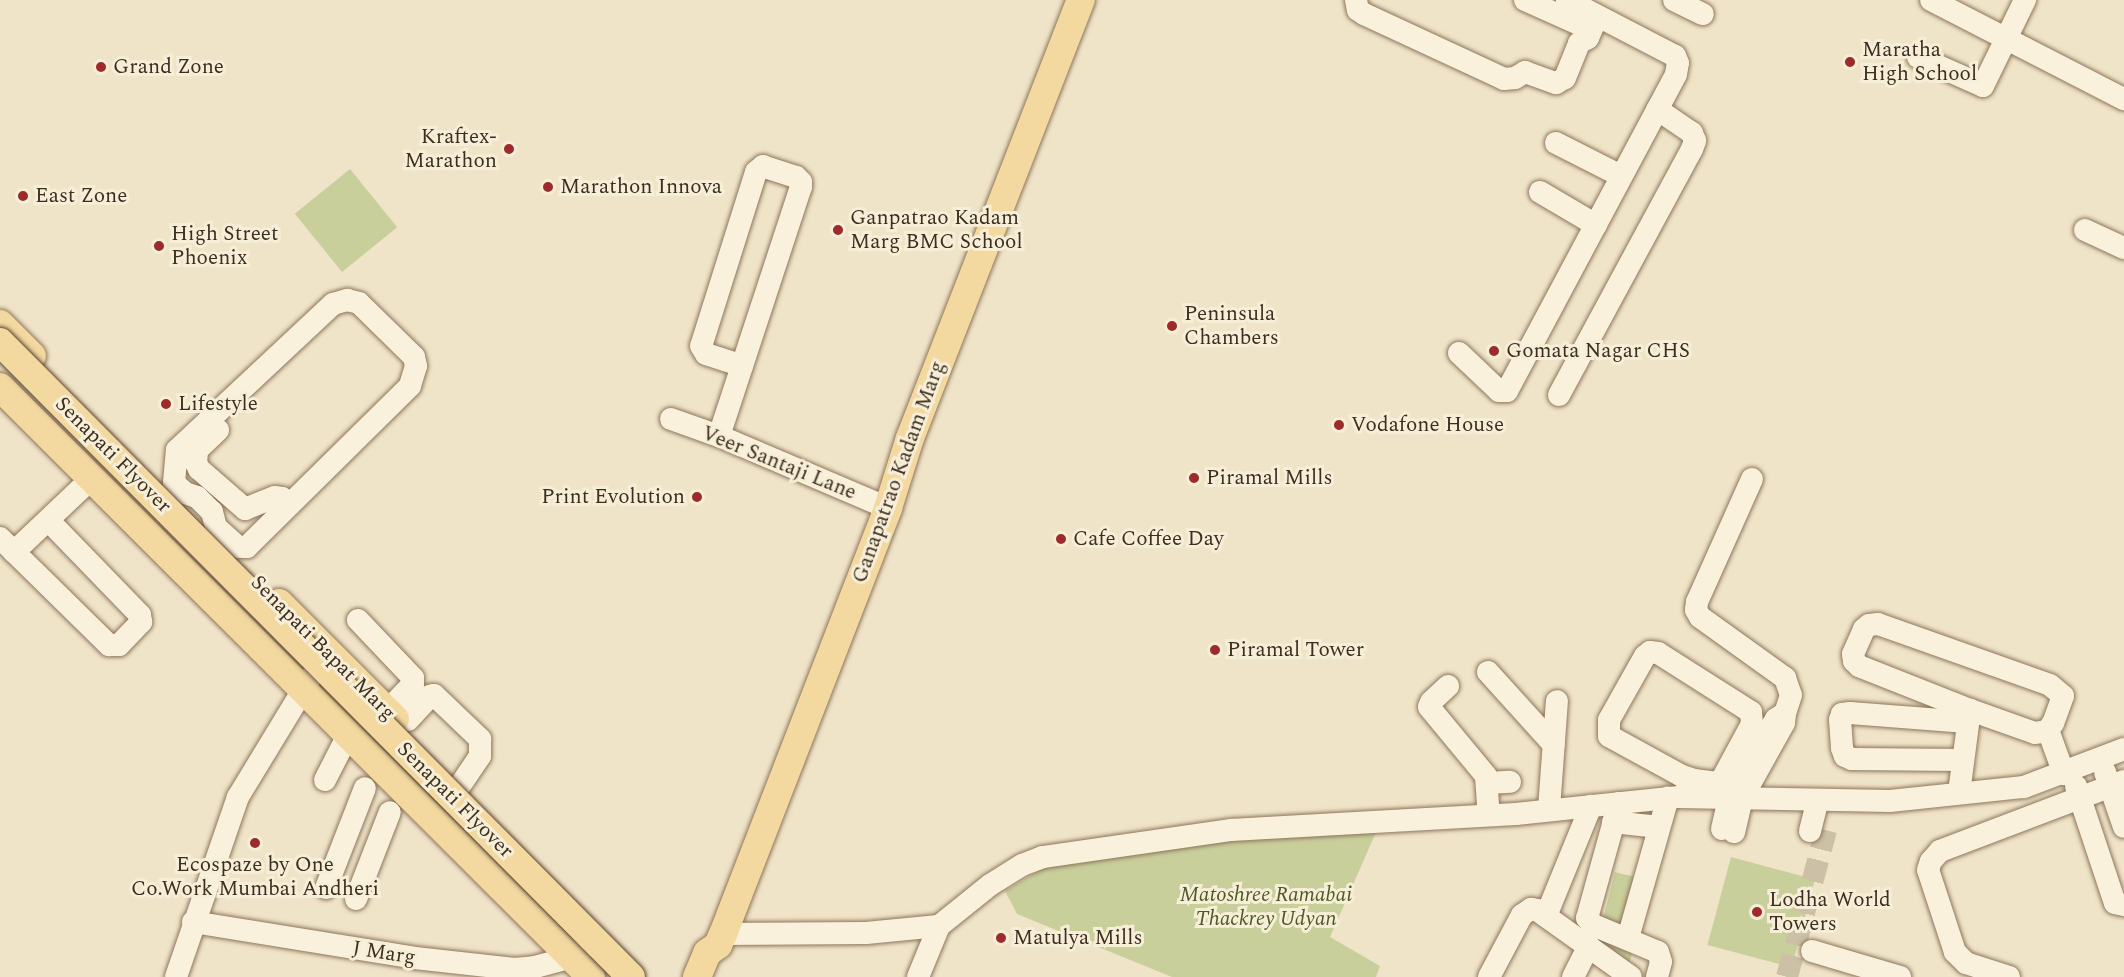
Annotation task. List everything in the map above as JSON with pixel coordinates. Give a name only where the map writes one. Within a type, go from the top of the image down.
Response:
[{"type":"main road","name":"Ganapatrao Kadam Marg","points":[[712,977],[719,959],[720,939],[888,508],[910,438],[1081,0]]},
{"type":"main road","name":"Senapati Bapat Marg","points":[[0,324],[117,443],[198,511],[329,652],[400,717],[460,786],[643,977]]},
{"type":"main road","name":"Senapati Flyover","points":[[0,342],[632,977]]},
{"type":"main road","name":"Senapati Flyover","points":[[0,364],[615,977]]},
{"type":"main road","name":"Senapati Bapat Marg","points":[[0,387],[304,687],[582,967]]},
{"type":"main road","points":[[89,475],[86,461],[94,448],[103,440],[117,443]]},
{"type":"main road","name":"Ganapatrao Kadam Marg","points":[[697,977],[707,953],[720,939]]},
{"type":"street","points":[[1356,0],[1358,10],[1364,14],[1510,80],[1525,72],[1550,82],[1561,82],[1579,43],[1588,38],[1594,22],[1590,15],[1556,0]]},
{"type":"street","points":[[1525,0],[1592,30]]},
{"type":"street","points":[[1459,353],[1499,391],[1507,391],[1676,74],[1678,63],[1675,56],[1567,0]]},
{"type":"street","points":[[1674,0],[1703,14]]},
{"type":"street","points":[[1930,0],[2124,99]]},
{"type":"street","points":[[1918,57],[1983,86],[2025,0]]},
{"type":"street","points":[[1558,395],[1692,150],[1695,141],[1692,133],[1657,109]]},
{"type":"street","points":[[1556,143],[1621,176]]},
{"type":"street","points":[[719,436],[801,187],[801,182],[796,177],[763,166],[756,172],[701,346],[706,354],[742,366]]},
{"type":"street","points":[[1539,192],[1596,225]]},
{"type":"street","points":[[2085,230],[2124,248]]},
{"type":"street","points":[[347,300],[359,303],[414,357],[416,366],[410,386],[290,504],[247,547],[241,549],[198,511],[185,493],[174,483],[175,457],[183,442],[333,304],[347,300]]},
{"type":"street","points":[[214,413],[219,418],[220,425],[197,450],[196,463],[199,469],[245,509],[275,498],[282,498],[290,504]]},
{"type":"street","name":"Veer Santaji Lane","points":[[670,419],[719,436],[888,508]]},
{"type":"street","points":[[48,520],[140,615],[141,622],[119,645],[109,645],[7,545],[48,520],[89,475]]},
{"type":"street","points":[[1727,794],[1776,720],[1785,713],[1791,695],[1785,678],[1700,617],[1696,610],[1696,602],[1752,479]]},
{"type":"street","points":[[170,555],[198,511]]},
{"type":"street","points":[[1696,610],[1717,594],[1723,581]]},
{"type":"street","points":[[358,620],[413,678],[400,717]]},
{"type":"street","points":[[1878,624],[2059,690],[2063,696],[2062,701],[2048,730],[2035,733],[1969,716],[1859,666],[1854,661],[1853,654],[1864,629],[1869,625],[1878,624]]},
{"type":"street","points":[[176,977],[193,922],[238,797],[304,687],[329,652]]},
{"type":"street","points":[[1676,790],[1609,736],[1607,728],[1609,720],[1645,656],[1650,652],[1658,653],[1751,712],[1752,724],[1727,794],[1728,830]]},
{"type":"street","points":[[1488,672],[1554,745]]},
{"type":"street","points":[[1448,686],[1431,702],[1429,707],[1482,771],[1488,783],[1489,815]]},
{"type":"street","points":[[400,717],[434,695],[480,739],[480,756],[460,786]]},
{"type":"street","points":[[1549,809],[1557,701]]},
{"type":"street","points":[[1962,760],[1852,759],[1845,756],[1842,748],[1840,720],[1842,714],[1850,712],[1969,716]]},
{"type":"street","points":[[1959,793],[1969,716]]},
{"type":"street","points":[[2048,730],[2081,798],[2115,903],[2124,905]]},
{"type":"street","points":[[325,780],[349,733]]},
{"type":"street","points":[[1616,812],[1676,790],[1826,801],[1890,801],[2024,787],[2068,773],[2124,749]]},
{"type":"street","points":[[2100,759],[2117,784],[2124,827]]},
{"type":"street","points":[[1488,783],[1510,782]]},
{"type":"street","points":[[2009,977],[1966,963],[1955,952],[1928,870],[1931,861],[1940,851],[2117,784]]},
{"type":"street","points":[[326,888],[365,788]]},
{"type":"street","points":[[1628,938],[1659,827],[1676,790]]},
{"type":"street","points":[[1818,831],[1826,801]]},
{"type":"street","points":[[1546,916],[1591,806]]},
{"type":"street","points":[[918,977],[939,926],[990,885],[1022,865],[1064,853],[1231,830],[1489,815],[1591,806],[1659,827]]},
{"type":"street","points":[[356,899],[390,812]]},
{"type":"street","points":[[1616,812],[1587,918],[1593,925],[1658,952],[1661,962],[1657,977]]},
{"type":"street","points":[[1489,977],[1522,915],[1531,909],[1546,916],[1631,977]]},
{"type":"street","name":"J Marg","points":[[193,922],[414,968],[582,967],[600,933]]},
{"type":"street","points":[[720,939],[866,933],[939,926]]},
{"type":"street","points":[[1573,977],[1589,946]]},
{"type":"street","points":[[1812,951],[1899,977]]},
{"type":"green space","points":[[350,169],[397,227],[342,272],[295,214]]},
{"type":"green space","name":"Matoshree Ramabai Thackrey Udyan","points":[[1377,830],[1330,937],[1380,966],[1376,977],[1172,977],[1017,914],[1005,891],[1047,866],[1137,845]]},
{"type":"green space","points":[[1731,857],[1815,880],[1791,967],[1707,945]]},
{"type":"green space","points":[[1615,872],[1650,881],[1629,963],[1594,954]]},
{"type":"tunnel","points":[[1787,977],[1826,830]]},
{"type":"place","name":"Maratha High School","points":[[1850,62]]},
{"type":"place","name":"Grand Zone","points":[[101,67]]},
{"type":"place","name":"Kraftex- Marathon","points":[[509,149]]},
{"type":"place","name":"Marathon Innova","points":[[548,187]]},
{"type":"place","name":"East Zone","points":[[23,196]]},
{"type":"place","name":"Ganpatrao Kadam Marg BMC School","points":[[838,230]]},
{"type":"place","name":"High Street Phoenix","points":[[159,246]]},
{"type":"place","name":"Peninsula Chambers","points":[[1172,326]]},
{"type":"place","name":"Gomata Nagar CHS","points":[[1494,351]]},
{"type":"place","name":"Lifestyle","points":[[166,404]]},
{"type":"place","name":"Vodafone House","points":[[1339,425]]},
{"type":"place","name":"Piramal Mills","points":[[1194,478]]},
{"type":"place","name":"Print Evolution","points":[[697,497]]},
{"type":"place","name":"Cafe Coffee Day","points":[[1061,539]]},
{"type":"place","name":"Piramal Tower","points":[[1215,650]]},
{"type":"place","name":"Ecospaze by One Co.Work Mumbai Andheri","points":[[255,843]]},
{"type":"place","name":"Lodha World Towers","points":[[1757,912]]},
{"type":"place","name":"Matulya Mills","points":[[1001,938]]}]
